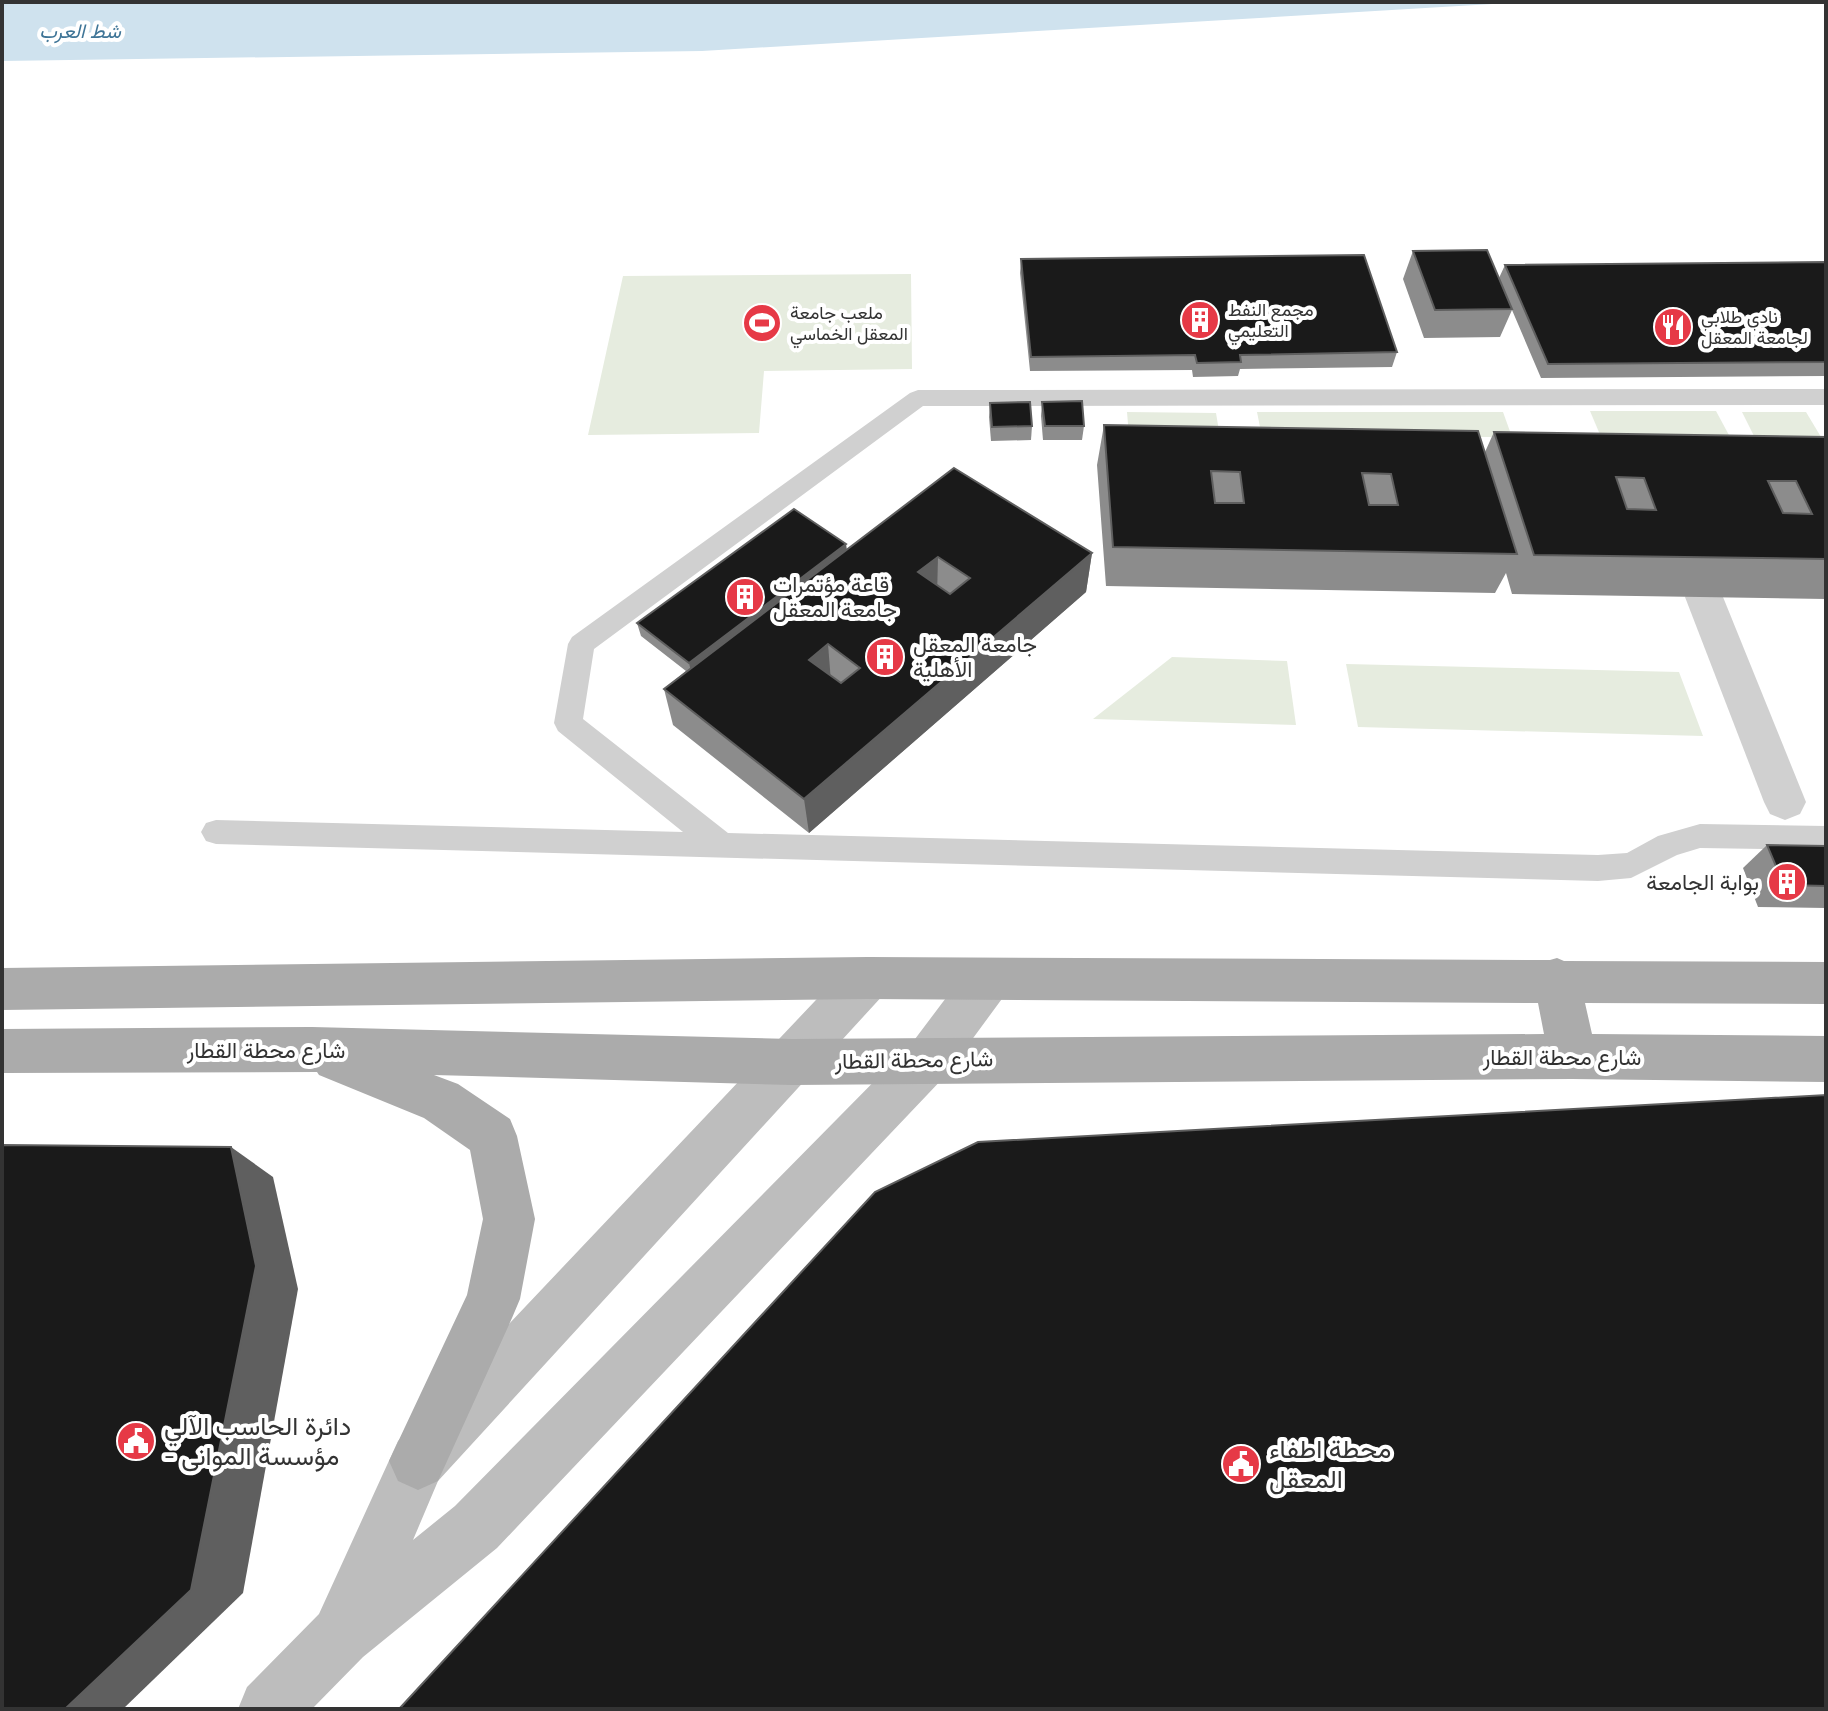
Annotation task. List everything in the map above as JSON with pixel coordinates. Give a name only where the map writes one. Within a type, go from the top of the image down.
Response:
[{"type":"main road","points":[[418,1461],[868,978]]},
{"type":"main road","points":[[2,989],[868,978],[987,981],[1557,979],[1826,983]]},
{"type":"main road","points":[[1557,979],[1572,1056]]},
{"type":"main road","points":[[269,1709],[341,1635],[476,1527],[929,1059],[987,981]]},
{"type":"main road","points":[[312,1049],[441,1101],[492,1136],[509,1219],[493,1299],[341,1635]]},
{"type":"main road","name":"شارع محطة القطار","points":[[2,1051],[312,1049],[792,1062],[1572,1056],[1826,1059]]},
{"type":"street","points":[[1704,597],[1804,826]]},
{"type":"lane","points":[[720,844],[568,723],[581,644],[918,398],[1826,397]]},
{"type":"lane","points":[[216,832],[1598,868],[1631,865],[1669,845],[1700,836],[1804,826],[1812,869]]},
{"type":"shaded area","name":"ملعب جامعة المعقل الخماسي","points":[[911,274],[912,369],[764,371],[759,433],[588,435],[623,276]]},
{"type":"shaded area","points":[[1590,411],[1716,411],[1730,437],[1601,437]]},
{"type":"shaded area","points":[[1127,412],[1216,413],[1220,437],[1129,436]]},
{"type":"shaded area","points":[[1257,412],[1503,412],[1512,437],[1262,437]]},
{"type":"shaded area","points":[[1742,412],[1806,412],[1821,437],[1755,438]]},
{"type":"shaded area","points":[[1172,657],[1287,661],[1296,725],[1093,719]]},
{"type":"shaded area","points":[[1346,664],[1679,672],[1703,736],[1358,727]]},
{"type":"water","name":"شط العرب","points":[[2,2],[1528,2],[702,51],[2,61]]},
{"type":"building","points":[[1487,250],[1512,309],[1435,310],[1413,251]]},
{"type":"building","name":"مجمع النفط التعليمي","points":[[1364,255],[1397,352],[1240,355],[1241,362],[1197,363],[1195,355],[1031,357],[1021,259]]},
{"type":"building","name":"نادي طلابي لجامعة المعقل","points":[[1826,262],[1826,362],[1548,364],[1505,265]]},
{"type":"building","points":[[1082,401],[1084,426],[1045,426],[1042,402]]},
{"type":"building","points":[[1030,402],[1032,426],[992,427],[990,403]]},
{"type":"building","points":[[1104,425],[1478,431],[1517,554],[1113,547]],"holes":[[[1211,471],[1240,472],[1244,503],[1215,503]],[[1362,473],[1391,474],[1398,505],[1369,505]]]},
{"type":"building","points":[[1494,432],[1826,437],[1826,559],[1534,555]],"holes":[[[1616,477],[1644,478],[1656,510],[1627,509]],[[1768,481],[1796,481],[1812,514],[1783,513]]]},
{"type":"building","name":"جامعة المعقل الأهلية","points":[[954,468],[1092,553],[804,799],[664,689]],"holes":[[[938,557],[970,578],[950,594],[918,572]],[[828,644],[860,668],[841,683],[809,660]]]},
{"type":"building","name":"قاعة مؤتمرات جامعة المعقل","points":[[794,509],[846,544],[689,663],[637,623]]},
{"type":"building","points":[[1767,845],[1826,846],[1826,886],[1784,885]]},
{"type":"building","name":"محطة اطفاء المعقل","points":[[1826,1095],[1826,1709],[399,1709],[875,1192],[978,1142]]},
{"type":"building","name":"دائرة الحاسب الآلي - مؤسسة الموانى","points":[[2,1145],[231,1147],[256,1266],[191,1590],[65,1709],[2,1709]]},
{"type":"place","name":"مجمع النفط التعليمي","points":[[1200,320]]},
{"type":"place","name":"ملعب جامعة المعقل الخماسي","points":[[762,323]]},
{"type":"place","name":"نادي طلابي لجامعة المعقل","points":[[1673,327]]},
{"type":"place","name":"قاعة مؤتمرات جامعة المعقل","points":[[745,597]]},
{"type":"place","name":"جامعة المعقل الأهلية","points":[[885,657]]},
{"type":"place","name":"بوابة الجامعة","points":[[1787,882]]},
{"type":"place","name":"دائرة الحاسب الآلي - مؤسسة الموانى","points":[[136,1441]]},
{"type":"place","name":"محطة اطفاء المعقل","points":[[1241,1464]]}]
